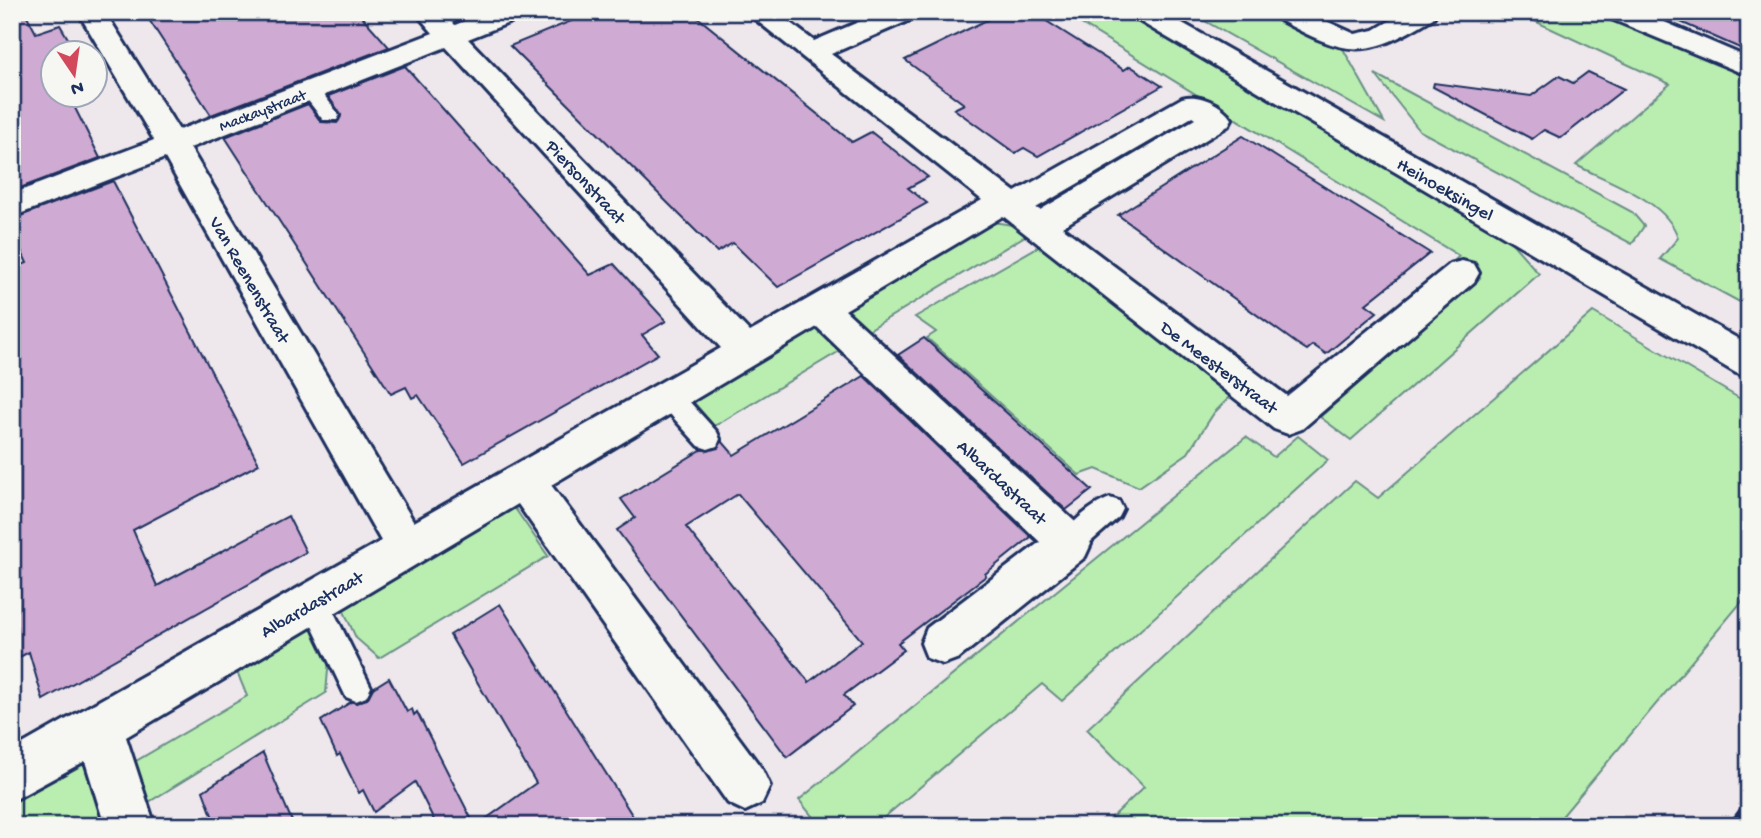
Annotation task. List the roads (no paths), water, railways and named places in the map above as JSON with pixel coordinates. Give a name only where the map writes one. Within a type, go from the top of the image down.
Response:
[{"type":"street","name":"Van Reenenstraat","points":[[91,12],[173,144],[407,548]]},
{"type":"street","name":"Piersonstraat","points":[[428,12],[746,351]]},
{"type":"street","name":"Mackaystraat","points":[[12,206],[512,12]]},
{"type":"street","name":"De Meesterstraat","points":[[760,12],[1288,418],[1462,273]]},
{"type":"street","points":[[811,52],[906,12]]},
{"type":"street","name":"Heihoeksingel","points":[[1143,12],[1749,363]]},
{"type":"street","points":[[1286,12],[1331,37],[1364,44],[1384,38],[1424,12]]},
{"type":"street","points":[[1618,12],[1749,68]]},
{"type":"street","points":[[1192,104],[1217,119],[1019,211],[1192,104]]},
{"type":"street","name":"Albardastraat","points":[[12,777],[820,308],[1019,211]]},
{"type":"street","name":"Albardastraat","points":[[820,308],[1070,544]]},
{"type":"street","points":[[524,480],[745,786]]},
{"type":"street","points":[[943,643],[1070,544]]},
{"type":"street","points":[[99,727],[130,826]]},
{"type":"lane","points":[[310,90],[330,116]]},
{"type":"lane","points":[[669,396],[708,439]]},
{"type":"lane","points":[[1070,544],[1110,509]]},
{"type":"lane","points":[[314,601],[356,687]]},
{"type":"railway","points":[[1730,826],[1749,800]]}]
